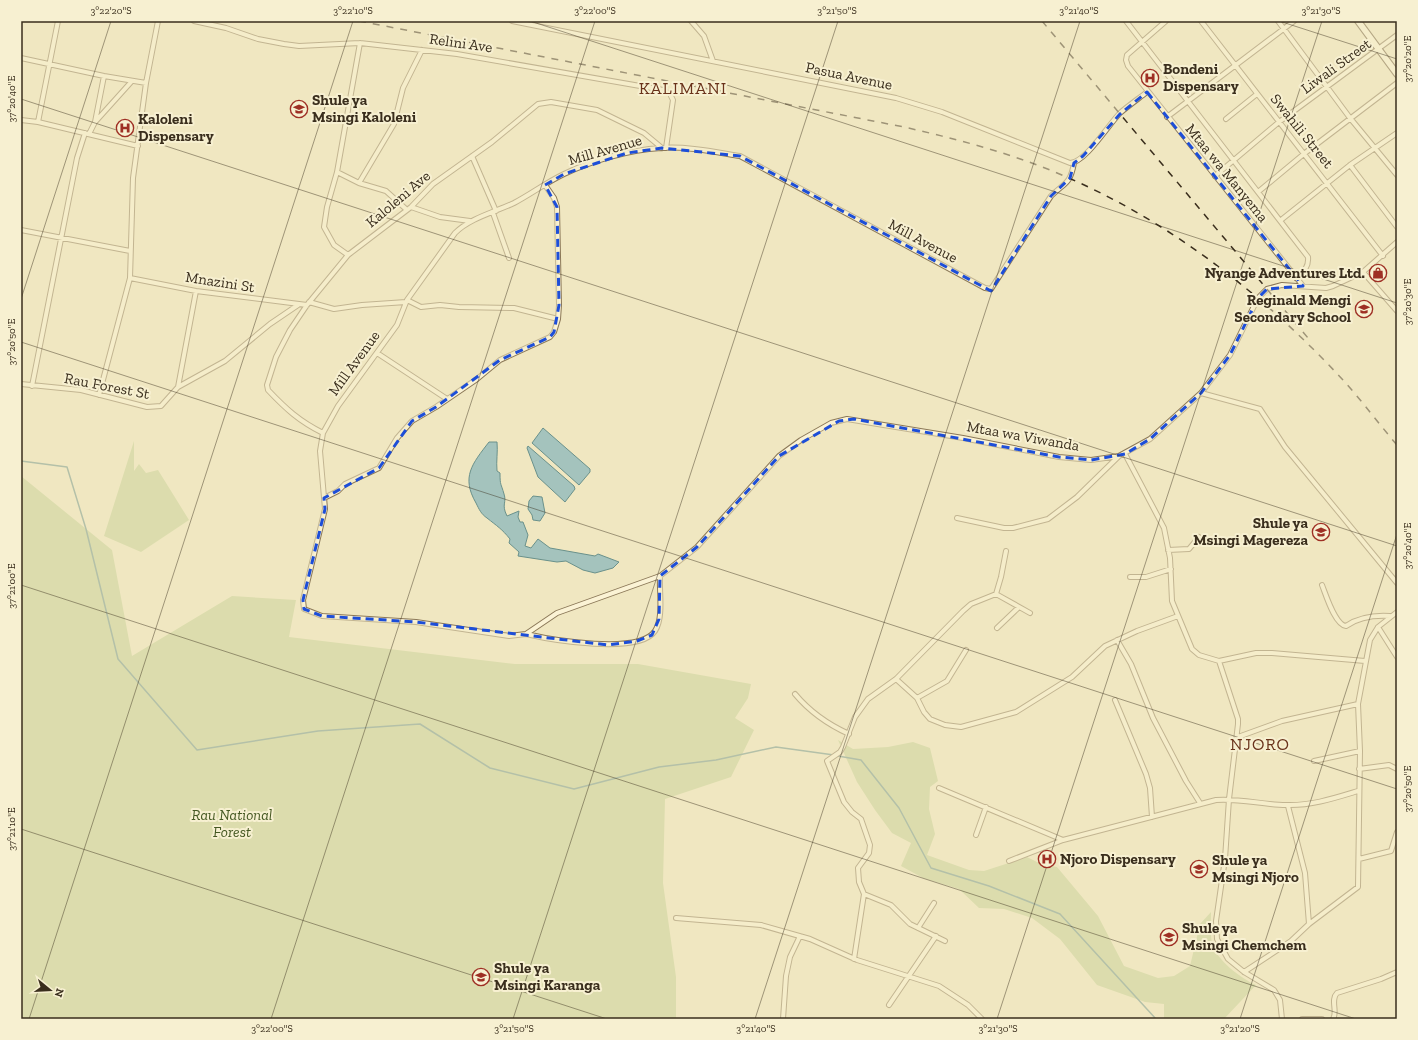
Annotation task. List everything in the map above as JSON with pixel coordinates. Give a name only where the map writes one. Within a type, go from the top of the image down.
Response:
[{"type":"main road","points":[[1358,21],[1397,74]]},
{"type":"street","points":[[38,122],[51,66],[58,21]]},
{"type":"street","points":[[99,395],[130,278],[133,178],[146,83],[158,21]]},
{"type":"street","name":"Relini Ave","points":[[194,21],[226,28],[258,39],[284,44],[299,46],[360,43],[457,54],[663,90],[670,94],[673,100],[664,148]]},
{"type":"street","name":"Pasua Avenue","points":[[512,21],[896,98],[942,112],[997,132],[1066,162],[1074,163]]},
{"type":"street","points":[[691,21],[704,36],[713,61]]},
{"type":"street","points":[[1126,21],[1189,100],[1233,162],[1281,220],[1308,257],[1309,263],[1296,278]]},
{"type":"street","points":[[1142,40],[1166,21]]},
{"type":"street","name":"Swahili Street","points":[[1201,21],[1234,65],[1305,153],[1383,256]]},
{"type":"street","points":[[1278,21],[1350,118],[1397,176]]},
{"type":"street","points":[[1167,117],[1294,21]]},
{"type":"street","name":"Liwali Street","points":[[1215,176],[1279,122],[1397,35]]},
{"type":"street","name":"Mtaa wa Manyema","points":[[1142,40],[1128,55],[1126,60],[1133,75],[1303,286]]},
{"type":"street","points":[[348,255],[334,245],[324,227],[327,207],[336,172],[360,43]]},
{"type":"street","points":[[359,183],[394,124],[403,88],[422,50]]},
{"type":"street","points":[[21,58],[51,66],[146,83]]},
{"type":"street","points":[[95,122],[104,76]]},
{"type":"street","points":[[32,386],[77,158],[87,134],[95,122],[132,81]]},
{"type":"street","points":[[1258,192],[1305,153],[1397,83]]},
{"type":"street","points":[[1074,163],[1083,156],[1120,114],[1147,92]]},
{"type":"street","points":[[1226,119],[1257,94]]},
{"type":"street","name":"Kaloleni Ave","points":[[323,433],[302,422],[266,387],[281,346],[308,304],[348,255],[411,207],[433,184],[472,156],[538,104],[544,102],[580,106],[597,110],[644,133],[664,148]]},
{"type":"street","points":[[21,120],[38,122],[138,146]]},
{"type":"street","points":[[1281,220],[1350,165],[1397,133]]},
{"type":"street","name":"Mill Avenue","points":[[526,634],[509,636],[416,622],[322,616],[304,610],[303,600],[325,509],[320,450],[323,433],[338,406],[377,353],[396,324],[406,301],[455,233],[463,225],[495,212],[582,166],[627,153],[664,148],[740,156],[985,288],[991,289],[1051,196],[1065,186],[1070,178],[1074,163]]},
{"type":"street","points":[[472,156],[495,212],[509,258]]},
{"type":"street","points":[[1350,165],[1397,227]]},
{"type":"street","points":[[336,172],[359,183],[386,191],[407,210]]},
{"type":"street","points":[[324,498],[338,491],[345,484],[379,468],[406,426],[412,421],[430,411],[500,360],[550,337],[554,332],[558,319],[557,207],[554,198],[545,185]]},
{"type":"street","points":[[411,207],[440,217],[471,221]]},
{"type":"street","points":[[21,230],[130,251]]},
{"type":"street","name":"Mtaa wa Viwanda","points":[[526,634],[557,614],[660,576],[693,552],[779,456],[801,440],[831,423],[847,419],[963,438],[1059,457],[1091,460],[1125,454],[1150,439],[1201,393],[1230,355],[1258,298],[1271,287],[1282,285],[1326,288],[1363,272],[1396,244]]},
{"type":"street","points":[[1363,272],[1397,311]]},
{"type":"street","name":"Mnazini St","points":[[130,278],[196,291],[298,305],[308,304],[334,309],[362,304],[406,301]]},
{"type":"street","points":[[178,387],[196,291]]},
{"type":"street","points":[[406,301],[421,307],[440,305],[459,307],[514,308],[558,319]]},
{"type":"street","name":"Rau Forest St","points":[[21,384],[81,390],[156,408],[165,402],[178,387],[225,361],[270,324],[298,305]]},
{"type":"street","points":[[377,353],[447,398]]},
{"type":"street","points":[[1201,393],[1260,409],[1285,447],[1397,583]]},
{"type":"street","points":[[1125,454],[1164,528],[1171,569],[1172,601],[1194,651],[1201,656],[1219,661],[1256,653],[1272,652],[1365,661]]},
{"type":"street","points":[[957,518],[1004,528],[1013,528],[1048,519],[1077,498],[1120,456]]},
{"type":"street","points":[[1168,550],[1189,549],[1199,537]]},
{"type":"street","points":[[996,594],[1006,552]]},
{"type":"street","points":[[1130,577],[1146,577],[1171,569]]},
{"type":"street","points":[[526,634],[592,645],[608,645],[646,639],[656,630],[660,619],[660,576]]},
{"type":"street","points":[[1322,585],[1336,619],[1343,626],[1372,615],[1390,616]]},
{"type":"street","points":[[996,594],[1018,608],[1030,613]]},
{"type":"street","points":[[854,958],[864,894],[858,871],[860,864],[869,852],[870,844],[861,819],[852,812],[844,802],[827,762],[843,748],[854,717],[868,699],[896,679],[971,604],[996,594]]},
{"type":"street","points":[[997,628],[1018,608]]},
{"type":"street","points":[[1244,972],[1290,941],[1309,924],[1356,890],[1360,878],[1358,791],[1360,751],[1358,704],[1370,640],[1378,627],[1397,612]]},
{"type":"street","points":[[896,679],[917,698],[924,712],[930,719],[952,727],[961,727],[986,719],[1012,714],[1072,677],[1101,649],[1137,631],[1178,616]]},
{"type":"street","points":[[1378,627],[1397,657]]},
{"type":"street","points":[[1117,640],[1131,664],[1153,718],[1186,781],[1200,803]]},
{"type":"street","points":[[917,698],[947,681],[966,650]]},
{"type":"street","points":[[1219,661],[1238,719],[1238,737],[1229,799],[1225,859],[1216,921],[1216,931],[1219,944],[1225,954],[1244,972],[1274,990],[1280,1000],[1282,1019]]},
{"type":"street","points":[[795,694],[817,716],[833,727],[849,734]]},
{"type":"street","points":[[1115,700],[1146,774],[1150,788],[1152,817]]},
{"type":"street","points":[[1238,737],[1282,721],[1358,704]]},
{"type":"street","points":[[1314,761],[1360,751]]},
{"type":"street","points":[[1359,769],[1389,765],[1397,769]]},
{"type":"street","points":[[939,788],[1063,840]]},
{"type":"street","points":[[1009,861],[1063,840],[1200,803],[1229,799],[1288,806],[1310,804],[1358,791]]},
{"type":"street","points":[[1288,806],[1305,873],[1309,924]]},
{"type":"street","points":[[976,835],[986,807]]},
{"type":"street","points":[[1359,859],[1390,851],[1397,832]]},
{"type":"street","points":[[864,894],[891,906],[918,928],[945,941]]},
{"type":"street","points":[[918,928],[934,903]]},
{"type":"street","points":[[676,918],[761,925],[800,936],[854,958],[944,989],[968,1006],[982,1019]]},
{"type":"street","points":[[783,1019],[786,976],[790,957],[800,936]]},
{"type":"street","points":[[889,1005],[907,976],[936,936]]},
{"type":"street","points":[[1333,1019],[1335,1016],[1334,997],[1337,993],[1381,980],[1397,972]]},
{"type":"street","points":[[1302,1019],[1322,1019]]},
{"type":"highlighted area","points":[[1147,92],[1303,286],[1267,289],[1258,298],[1230,355],[1201,393],[1150,439],[1125,454],[1091,460],[1059,457],[854,419],[839,421],[779,456],[697,547],[660,576],[659,619],[652,635],[637,641],[608,645],[416,622],[322,616],[304,609],[303,600],[325,509],[324,498],[379,468],[412,421],[436,407],[500,360],[550,337],[554,332],[559,305],[557,207],[545,185],[564,174],[627,153],[662,148],[740,156],[991,291],[1051,196],[1070,178],[1074,163],[1083,156],[1120,114]]},
{"type":"green space","points":[[134,441],[134,471],[139,464],[146,473],[158,470],[189,520],[141,552],[104,536]]},
{"type":"green space","name":"Rau National Forest","points":[[21,476],[112,550],[132,656],[232,596],[296,600],[289,637],[515,664],[638,664],[751,684],[748,698],[735,718],[754,730],[731,777],[665,799],[663,883],[676,977],[676,1019],[21,1019]]},
{"type":"green space","points":[[838,740],[853,749],[888,747],[913,742],[930,748],[938,781],[930,787],[929,809],[935,834],[927,855],[969,870],[984,871],[1027,857],[1041,864],[1057,867],[1098,916],[1124,966],[1158,978],[1174,976],[1190,966],[1200,924],[1211,912],[1211,935],[1214,949],[1230,968],[1256,985],[1224,1019],[1164,1019],[1164,1004],[1145,1002],[1097,985],[1060,939],[1032,918],[1004,909],[979,908],[959,889],[923,878],[901,866],[911,843],[892,833],[875,810],[857,782]]},
{"type":"water","points":[[543,428],[590,469],[590,472],[579,485],[532,443]]},
{"type":"water","points":[[489,442],[497,442],[497,471],[500,473],[500,482],[505,497],[505,512],[507,516],[519,511],[518,517],[520,522],[523,522],[528,535],[525,546],[531,548],[538,539],[550,548],[595,556],[598,554],[619,562],[613,568],[595,573],[583,570],[566,561],[557,562],[518,556],[519,552],[509,543],[510,539],[480,511],[469,486],[470,471],[473,464]]},
{"type":"water","points":[[528,446],[574,486],[575,489],[565,502],[538,477],[527,448]]},
{"type":"water","points":[[533,496],[542,497],[545,513],[540,521],[533,520],[528,509],[529,501]]},
{"type":"waterway","points":[[21,461],[67,467],[86,529],[118,659],[197,750],[318,731],[420,724],[490,768],[574,789],[659,767],[716,760],[776,747],[834,755]]},
{"type":"waterway","points":[[838,756],[861,760],[899,808],[931,868],[989,886],[1060,914],[1156,1019]]},
{"type":"railway","points":[[359,21],[904,127],[947,137],[1010,155],[1051,170],[1109,197],[1147,218],[1182,241],[1251,292],[1283,320],[1343,380],[1397,445]]},
{"type":"railway","points":[[1042,21],[1308,338]]},
{"type":"place","name":"Bondeni Dispensary","points":[[1150,78]]},
{"type":"place","name":"Shule ya Msingi Kaloleni","points":[[299,109]]},
{"type":"place","name":"Kaloleni Dispensary","points":[[125,128]]},
{"type":"place","name":"Nyange Adventures Ltd.","points":[[1378,273]]},
{"type":"place","name":"Reginald Mengi Secondary School","points":[[1364,309]]},
{"type":"place","name":"Shule ya Msingi Magereza","points":[[1321,532]]},
{"type":"place","name":"Njoro Dispensary","points":[[1047,859]]},
{"type":"place","name":"Shule ya Msingi Njoro","points":[[1199,869]]},
{"type":"place","name":"Shule ya Msingi Chemchem","points":[[1169,937]]},
{"type":"place","name":"Shule ya Msingi Karanga","points":[[481,977]]},
{"type":"district","name":"KALIMANI","points":[[683,88]]},
{"type":"district","name":"NJORO","points":[[1260,744]]}]
